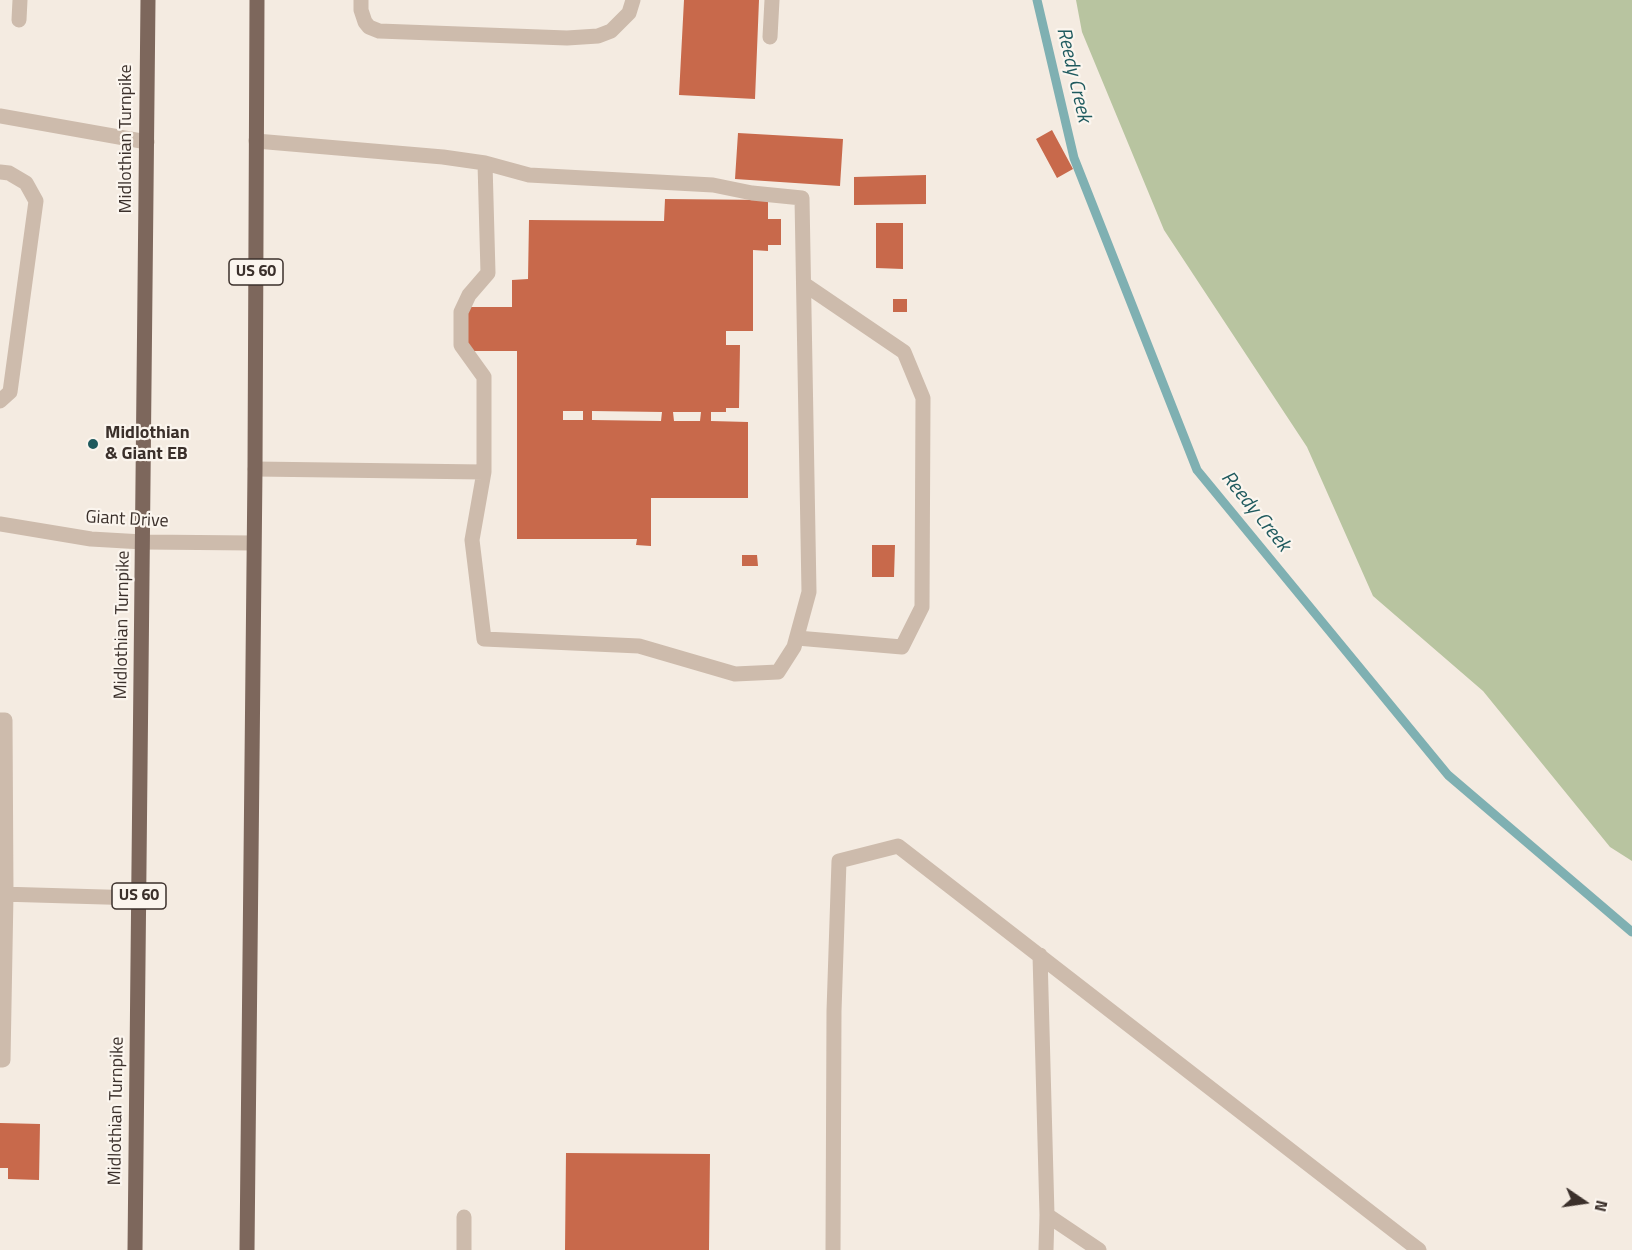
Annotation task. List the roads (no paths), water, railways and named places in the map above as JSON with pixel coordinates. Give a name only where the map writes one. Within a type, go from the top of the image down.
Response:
[{"type":"main road","name":"Midlothian Turnpike","points":[[135,1250],[148,0]]},
{"type":"main road","name":"US 60","points":[[247,1250],[257,0]]},
{"type":"street","points":[[19,20],[20,0]]},
{"type":"street","points":[[361,0],[365,22],[379,32],[567,38],[598,36],[611,31],[629,13],[633,0]]},
{"type":"street","points":[[770,37],[772,0]]},
{"type":"street","points":[[0,116],[147,142]]},
{"type":"street","points":[[256,141],[443,157],[485,163],[529,175],[713,185],[752,193],[802,198],[809,592],[794,647],[778,672],[735,674],[639,646],[484,639],[472,540],[484,472],[484,377],[461,345],[461,312],[469,295],[488,273],[485,163]]},
{"type":"street","points":[[0,172],[9,173],[26,183],[36,201],[10,392],[0,401]]},
{"type":"street","points":[[796,638],[902,646],[922,607],[923,398],[904,352],[804,284]]},
{"type":"street","points":[[255,469],[484,472]]},
{"type":"street","name":"Giant Drive","points":[[0,524],[91,539],[253,543]]},
{"type":"street","points":[[0,720],[5,720],[3,1060],[0,1060]]},
{"type":"street","points":[[833,1250],[834,1011],[839,861],[898,846],[1419,1250]]},
{"type":"street","points":[[3,894],[139,898]]},
{"type":"street","points":[[1040,954],[1046,1250]]},
{"type":"street","points":[[1047,1215],[1099,1250]]},
{"type":"street","points":[[464,1217],[464,1250]]},
{"type":"waterway","name":"Reedy Creek","points":[[1037,0],[1074,158],[1197,470],[1448,775],[1632,932]]},
{"type":"place","name":"Midlothian & Giant EB","points":[[93,444]]}]
